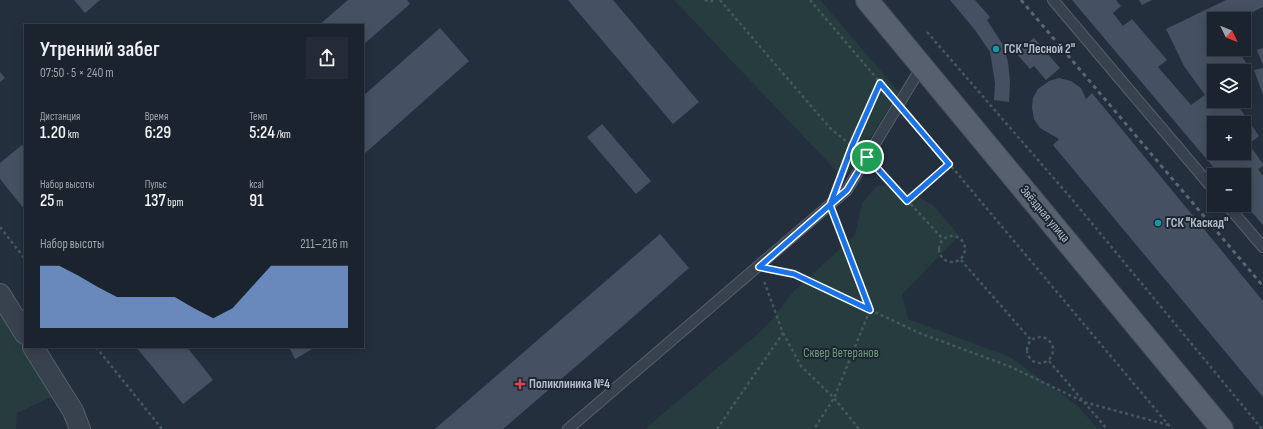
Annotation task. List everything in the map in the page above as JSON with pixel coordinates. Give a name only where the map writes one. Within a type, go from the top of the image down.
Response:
[{"type":"main road","name":"Звёздная улица","points":[[867,0],[1222,429]]},
{"type":"street","points":[[0,294],[24,332]]},
{"type":"street","points":[[34,348],[73,411],[80,429]]},
{"type":"lane","points":[[1053,0],[1207,182]]},
{"type":"lane","points":[[568,429],[759,267],[847,190],[922,66]]},
{"type":"lane","points":[[1233,212],[1263,247]]},
{"type":"path","points":[[705,0],[709,2],[715,0]]},
{"type":"path","points":[[720,0],[830,128],[867,157],[943,239]]},
{"type":"path","points":[[810,0],[1172,429]]},
{"type":"path","points":[[927,32],[1076,204],[1262,429]]},
{"type":"path","points":[[847,160],[880,83]]},
{"type":"path","points":[[907,201],[949,164]]},
{"type":"path","points":[[814,429],[834,398],[870,310],[830,205]]},
{"type":"path","points":[[0,227],[24,257]]},
{"type":"path","points":[[953,236],[963,240],[966,250],[961,260],[952,263],[942,258],[938,248],[943,239],[953,236]]},
{"type":"path","points":[[961,260],[1031,340]]},
{"type":"path","points":[[759,267],[794,274],[922,334],[1011,367],[1084,402],[1168,425]]},
{"type":"path","points":[[759,267],[783,334],[801,366],[834,398],[859,429]]},
{"type":"path","points":[[718,429],[783,334]]},
{"type":"path","points":[[1041,337],[1050,341],[1053,352],[1049,361],[1038,364],[1029,359],[1026,349],[1031,340],[1041,337]]},
{"type":"path","points":[[97,348],[162,429]]},
{"type":"path","points":[[1049,361],[1107,429]]},
{"type":"green space","points":[[674,0],[820,0],[899,92],[844,179]]},
{"type":"green space","name":"Сквер Ветеранов","points":[[896,185],[933,205],[959,235],[902,295],[908,319],[1010,357],[1078,406],[1098,429],[645,429],[767,326],[794,291],[855,235],[862,203],[877,186]]},
{"type":"green space","points":[[0,308],[55,395],[17,413],[16,429],[0,429]]},
{"type":"building","points":[[74,0],[100,0],[85,13]]},
{"type":"building","points":[[348,0],[407,0],[410,4],[364,44],[364,24],[320,24]]},
{"type":"building","points":[[568,0],[613,0],[699,102],[673,124]]},
{"type":"building","name":"ГСК \"Лесной 2\"","points":[[950,0],[975,0],[990,17],[987,20],[1003,45],[1008,62],[1010,82],[1009,102],[994,100],[995,83],[990,52],[975,30]]},
{"type":"building","points":[[1072,0],[1116,0],[1121,6],[1113,13],[1123,26],[1132,19],[1167,60],[1158,67],[1191,105],[1205,95],[1184,66],[1166,29],[1226,0],[1263,0],[1263,7],[1251,13],[1207,12],[1207,56],[1241,56],[1247,64],[1207,64],[1207,108],[1240,108],[1245,116],[1207,116],[1207,160]]},
{"type":"building","points":[[1139,0],[1152,0],[1142,5]]},
{"type":"building","points":[[440,28],[469,61],[364,154],[364,95]]},
{"type":"building","points":[[1034,38],[1060,68],[1046,80],[1034,66],[1030,69],[1016,53]]},
{"type":"building","points":[[1263,48],[1263,65],[1257,50]]},
{"type":"building","points":[[1263,68],[1263,95],[1254,70]]},
{"type":"building","points":[[0,72],[5,78],[0,82]]},
{"type":"building","name":"ГСК \"Каскад\"","points":[[1059,78],[1071,81],[1081,88],[1086,99],[1092,93],[1263,301],[1263,397],[1053,145],[1059,139],[1040,128],[1034,119],[1032,108],[1033,98],[1038,89],[1049,81]]},
{"type":"building","points":[[602,124],[651,181],[636,194],[587,137]]},
{"type":"building","points":[[1251,124],[1259,136],[1251,142]]},
{"type":"building","points":[[22,145],[24,147],[24,209],[0,179],[0,163]]},
{"type":"building","points":[[1251,147],[1263,164],[1263,166],[1258,169],[1263,176],[1263,225],[1251,211],[1251,168],[1214,168],[1207,160],[1251,160]]},
{"type":"building","points":[[660,234],[689,268],[624,325],[503,429],[435,429]]},
{"type":"building","points":[[137,348],[188,348],[213,380],[183,404]]},
{"type":"building","points":[[290,348],[314,348],[295,359]]},
{"type":"railway","points":[[1021,0],[1263,286]]},
{"type":"place","name":"ГСК \"Лесной 2\"","points":[[996,49]]},
{"type":"place","name":"ГСК \"Каскад\"","points":[[1158,223]]},
{"type":"place","name":"Поликлиника №4","points":[[520,384]]},
{"type":"route","points":[[867,157],[847,190],[830,205],[759,267],[794,274],[870,310],[830,205],[852,146],[880,83],[949,164],[907,201],[867,157]]}]
